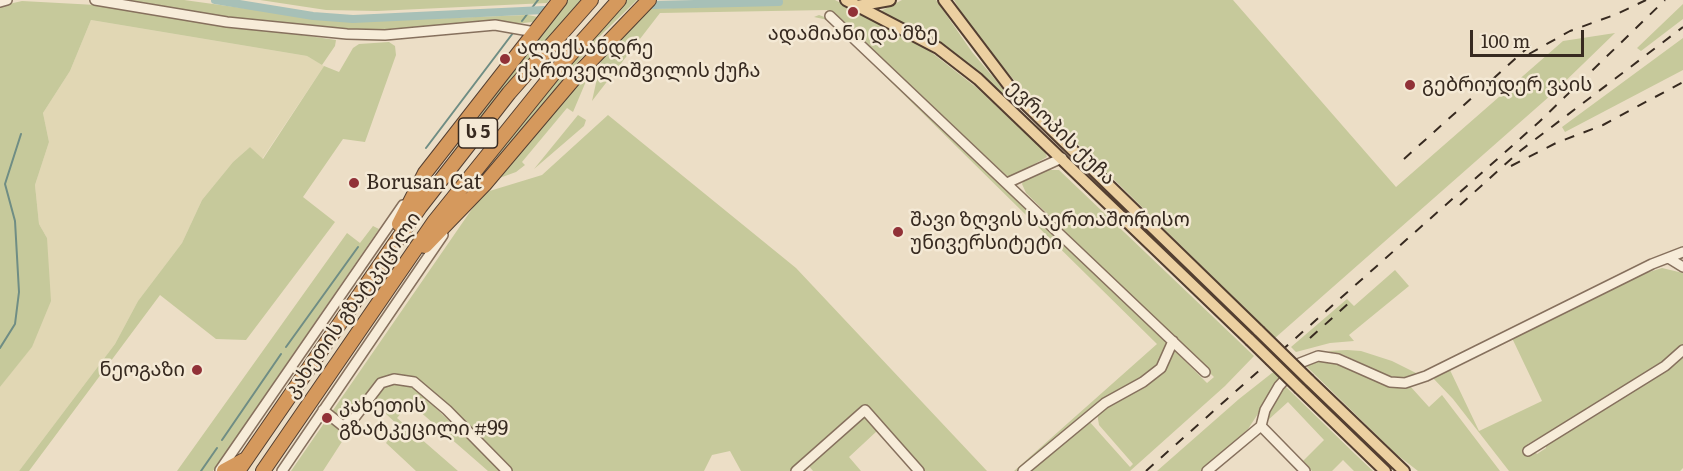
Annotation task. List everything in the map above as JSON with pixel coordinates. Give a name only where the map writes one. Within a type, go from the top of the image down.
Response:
[{"type":"highway","points":[[374,273],[425,173],[560,0]]},
{"type":"highway","name":"კახეთის გზატკეცილი","points":[[238,471],[374,273],[463,151],[548,47],[591,0]]},
{"type":"highway","name":"კახეთის გზატკეცილი","points":[[263,471],[398,273],[472,172],[553,74],[619,0]]},
{"type":"highway","points":[[398,273],[457,215],[577,75],[649,0]]},
{"type":"highway","points":[[457,215],[472,172]]},
{"type":"highway","points":[[222,471],[247,458]]},
{"type":"main road","points":[[851,3],[890,0]]},
{"type":"main road","name":"ევროპის ქუჩა","points":[[944,0],[1016,95],[1404,471]]},
{"type":"main road","name":"ევროპის ქუჩა","points":[[851,3],[938,48],[978,79],[1385,471]]},
{"type":"street","points":[[0,2],[7,0]]},
{"type":"street","points":[[95,0],[227,22],[347,34],[385,35],[495,25],[535,32]]},
{"type":"street","points":[[830,16],[1205,372]]},
{"type":"street","points":[[1007,183],[1062,158]]},
{"type":"street","name":"კახეთის გზატკეცილი","points":[[222,471],[425,173]]},
{"type":"street","name":"კახეთის გზატკეცილი","points":[[282,471],[457,215]]},
{"type":"street","points":[[1207,471],[1261,426],[1265,410],[1279,387],[1300,363],[1318,356],[1338,358],[1390,382],[1405,383],[1426,376],[1652,264],[1670,259],[1683,252]]},
{"type":"street","points":[[1670,259],[1683,267]]},
{"type":"street","points":[[1023,471],[1105,403],[1143,382],[1161,368],[1173,341]]},
{"type":"street","points":[[1528,451],[1665,366],[1683,350]]},
{"type":"street","points":[[323,410],[343,426],[361,410],[381,383],[394,379],[414,382],[447,411],[507,471]]},
{"type":"street","points":[[796,471],[807,467],[865,410],[919,471]]},
{"type":"street","points":[[1261,426],[1305,471]]},
{"type":"shaded area","points":[[91,20],[307,56],[324,66],[262,159],[250,147],[233,162],[202,200],[182,243],[138,301],[115,344],[19,471],[0,471],[0,387],[32,346],[47,238],[39,224],[35,185],[49,142],[43,113],[70,71]]},
{"type":"green space","points":[[112,0],[184,0],[344,22],[528,15],[538,17],[533,22],[523,23],[360,32],[222,17]]},
{"type":"green space","points":[[260,0],[549,0],[547,3],[377,11],[326,10]]},
{"type":"green space","points":[[568,0],[581,0],[447,159]]},
{"type":"green space","points":[[625,0],[637,0],[600,36],[486,170],[483,167]]},
{"type":"green space","points":[[782,0],[835,0],[922,45],[977,88],[1045,152],[1047,157],[1009,178],[834,13],[827,10],[660,13],[592,101],[602,56],[647,9],[781,4]]},
{"type":"green space","points":[[902,0],[936,0],[972,52],[1015,103],[929,37],[881,11]]},
{"type":"green space","points":[[954,0],[1233,0],[1396,187],[1563,41],[1615,33],[1551,95],[1275,338],[1019,86],[971,29]]},
{"type":"green space","points":[[22,1],[96,5],[336,40],[335,46],[322,65],[307,56],[91,20],[70,71],[43,113],[49,142],[35,185],[39,224],[47,238],[51,301],[32,347],[0,387],[0,6]]},
{"type":"green space","points":[[1683,4],[1683,19],[1641,51],[1637,48]]},
{"type":"green space","points":[[819,15],[830,19],[1169,345],[1156,369],[1087,416],[1018,471],[1014,471],[1157,344],[828,20],[814,17]]},
{"type":"green space","points":[[1683,38],[1683,70],[1565,132],[1562,127]]},
{"type":"green space","points":[[389,42],[395,46],[396,55],[365,142],[343,139],[303,197],[335,222],[246,340],[216,339],[160,295],[29,471],[19,471],[115,344],[138,301],[182,243],[202,200],[233,162],[250,147],[263,159],[324,66],[339,72],[353,48],[359,44]]},
{"type":"green space","points":[[595,60],[573,112],[567,108],[522,162],[525,165],[516,172],[494,180]]},
{"type":"green space","points":[[578,115],[586,120],[584,126],[534,169]]},
{"type":"green space","points":[[608,115],[796,268],[987,471],[921,471],[865,408],[794,471],[741,471],[730,451],[712,455],[704,471],[512,471],[450,407],[415,380],[380,380],[337,426],[345,437],[323,471],[291,471],[483,193],[542,175]]},
{"type":"green space","points":[[1049,170],[1059,170],[1254,356],[1225,386],[1130,471],[1025,471],[1088,420],[1130,467],[1133,464],[1099,425],[1097,413],[1144,383],[1172,348],[1207,383],[1214,377],[1026,193],[1022,184],[1024,180]]},
{"type":"green space","points":[[373,226],[379,229],[213,471],[177,471],[347,233],[360,243]]},
{"type":"green space","points":[[1662,268],[1683,273],[1683,348],[1665,364],[1528,444],[1537,454],[1546,448],[1546,443],[1683,355],[1683,468],[1680,471],[1509,471],[1453,399],[1432,377],[1449,368],[1479,431],[1542,401],[1512,338],[1630,278]]},
{"type":"green space","points":[[1395,270],[1409,286],[1349,335],[1354,341],[1330,343],[1296,352],[1291,347],[1347,299],[1354,306]]},
{"type":"green space","points":[[1328,351],[1361,351],[1392,361],[1420,375],[1401,378],[1388,376],[1344,355]]},
{"type":"green space","points":[[1320,360],[1340,362],[1410,386],[1429,407],[1442,395],[1500,471],[1418,471],[1396,454],[1304,364]]},
{"type":"green space","points":[[1290,365],[1248,429],[1203,471],[1157,471],[1239,399],[1272,373]]},
{"type":"green space","points":[[396,383],[413,386],[501,471],[488,471],[410,403],[397,418],[458,471],[416,471],[386,443],[399,426],[372,401],[384,386]]},
{"type":"green space","points":[[1284,385],[1373,471],[1354,471],[1343,460],[1332,471],[1312,471],[1303,461],[1324,440],[1288,402],[1267,421],[1267,412]]},
{"type":"green space","points":[[865,413],[916,471],[913,471],[877,431],[849,457],[861,471],[813,471],[808,465]]},
{"type":"waterway","points":[[215,0],[313,16],[353,19],[544,10]]},
{"type":"waterway","points":[[522,21],[538,0]]},
{"type":"waterway","points":[[653,5],[779,2]]},
{"type":"waterway","points":[[426,148],[513,33]]},
{"type":"waterway","points":[[0,348],[15,324],[19,292],[15,221],[5,184],[21,134]]},
{"type":"waterway","points":[[286,347],[358,247]]},
{"type":"waterway","points":[[222,440],[281,354]]},
{"type":"waterway","points":[[201,471],[217,448]]},
{"type":"railway","points":[[1529,54],[1570,31],[1617,14],[1646,0]]},
{"type":"railway","points":[[1146,471],[1539,122],[1665,0]]},
{"type":"railway","points":[[1460,205],[1520,151],[1683,27]]},
{"type":"railway","points":[[1404,159],[1535,41]]},
{"type":"railway","points":[[1511,166],[1556,143],[1603,125],[1683,82]]},
{"type":"railway","points":[[1310,338],[1350,302]]},
{"type":"place","name":"ადამიანი და მზე","points":[[853,12]]},
{"type":"place","name":"ალექსანდრე ქართველიშვილის ქუჩა","points":[[505,59]]},
{"type":"place","name":"გებრიუდერ ვაის","points":[[1410,85]]},
{"type":"place","name":"Borusan Cat","points":[[354,183]]},
{"type":"place","name":"შავი ზღვის საერთაშორისო უნივერსიტეტი","points":[[898,232]]},
{"type":"place","name":"ნეოგაზი","points":[[197,370]]},
{"type":"place","name":"კახეთის გზატკეცილი #99","points":[[327,418]]}]
